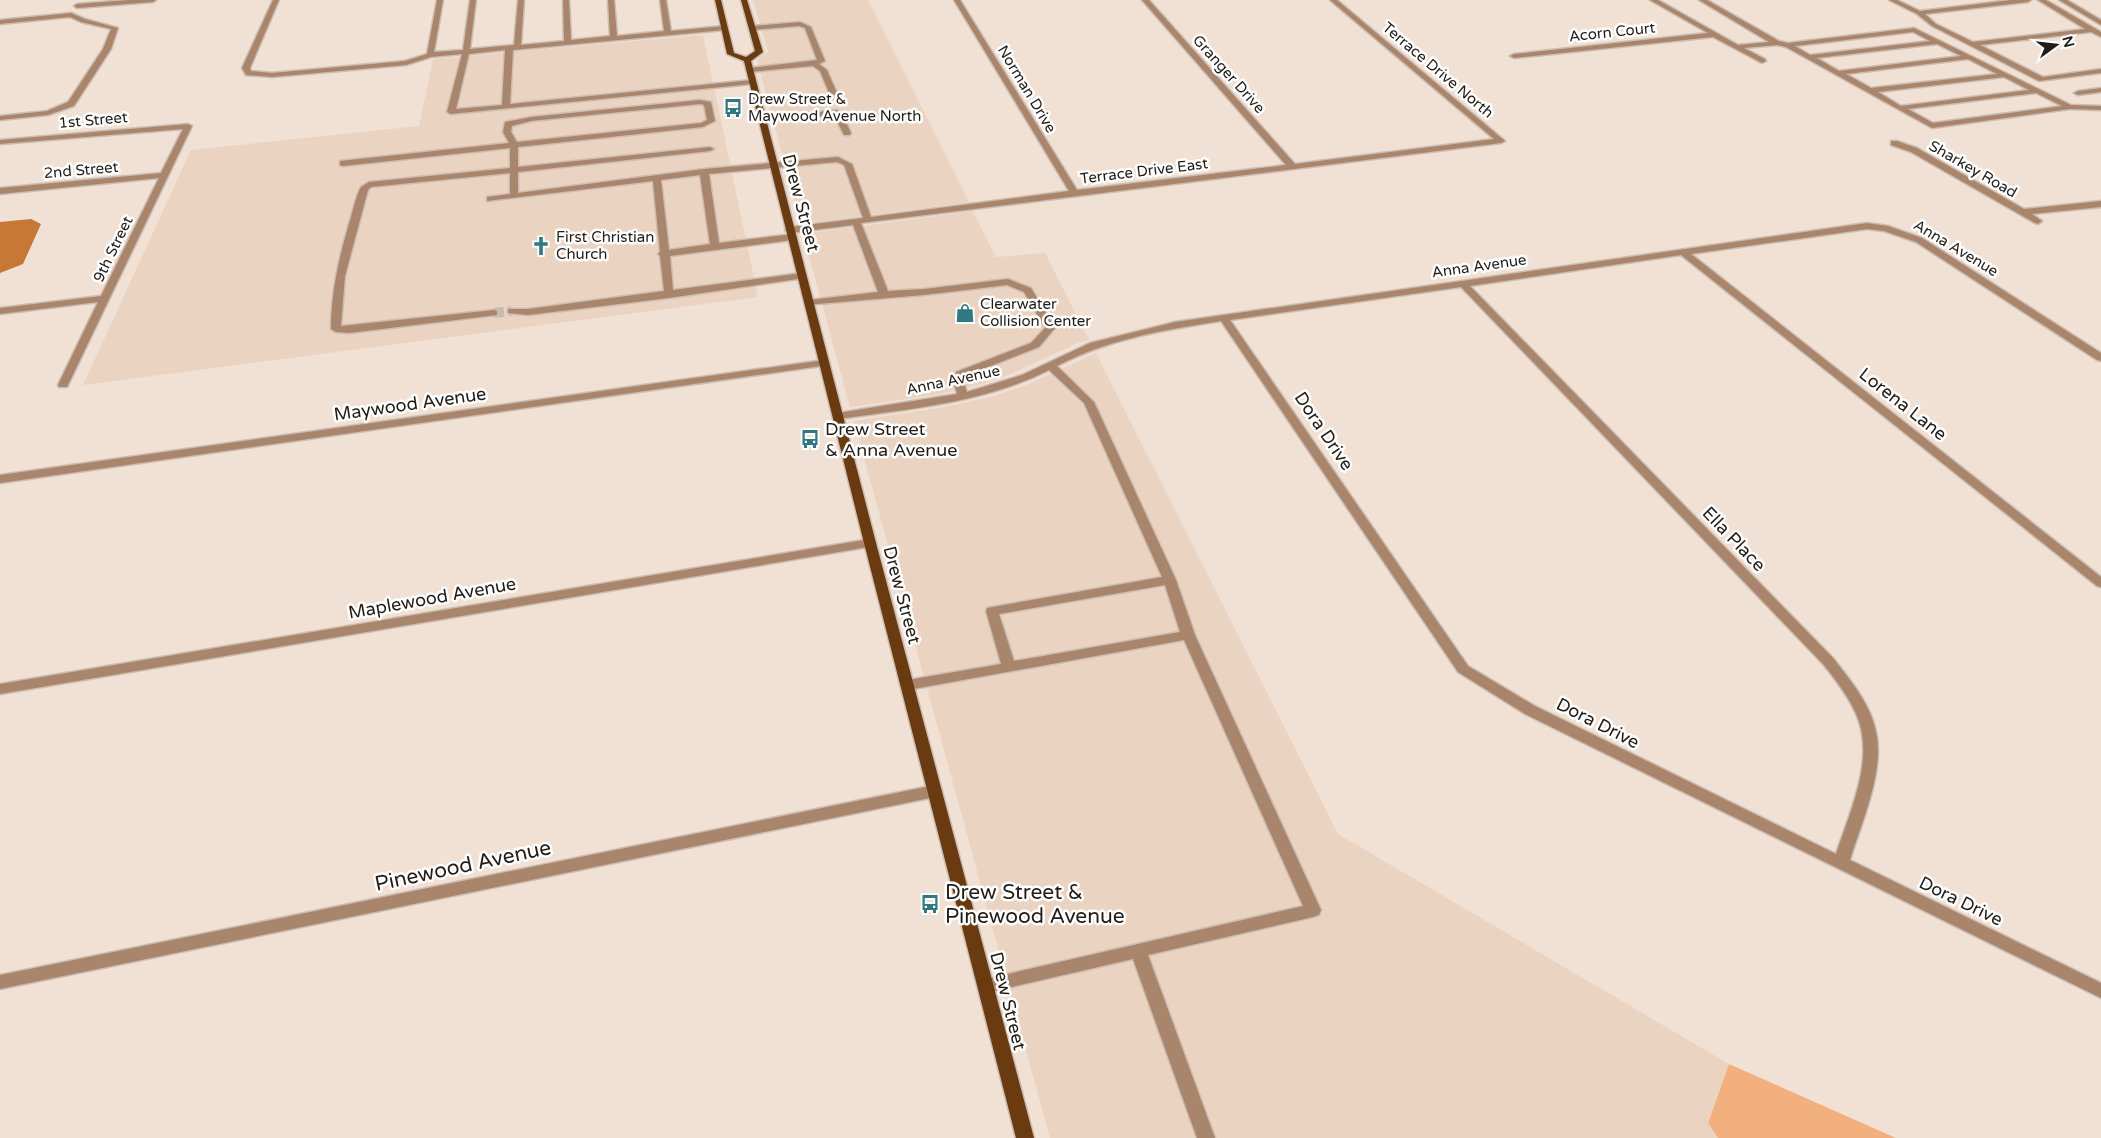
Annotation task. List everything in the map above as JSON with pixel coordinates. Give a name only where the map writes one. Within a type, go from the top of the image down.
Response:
[{"type":"main road","points":[[718,0],[731,54],[750,71],[759,52],[744,0]]},
{"type":"main road","name":"Drew Street","points":[[750,71],[870,543],[1025,1138]]},
{"type":"street","points":[[71,15],[79,3],[153,0]]},
{"type":"street","points":[[276,0],[246,68],[249,73],[272,75],[406,63],[430,55],[724,28]]},
{"type":"street","points":[[430,55],[440,0]]},
{"type":"street","points":[[473,0],[466,52],[451,112],[814,64],[821,61],[808,27],[800,24],[752,28]]},
{"type":"street","points":[[506,106],[521,0]]},
{"type":"street","points":[[566,0],[568,43]]},
{"type":"street","points":[[611,0],[614,38]]},
{"type":"street","points":[[663,0],[668,33]]},
{"type":"street","name":"Norman Drive","points":[[957,0],[1074,193]]},
{"type":"street","name":"Granger Drive","points":[[1145,0],[1293,167]]},
{"type":"street","name":"Terrace Drive North","points":[[1333,0],[1501,141]]},
{"type":"street","points":[[1653,0],[1712,35],[1762,61]]},
{"type":"street","points":[[1702,0],[1777,43]]},
{"type":"street","points":[[1892,0],[1920,13],[1934,25],[2042,78],[2101,71]]},
{"type":"street","points":[[1920,13],[2028,0]]},
{"type":"street","points":[[2041,0],[2101,35]]},
{"type":"street","points":[[2062,0],[2101,23]]},
{"type":"street","points":[[0,22],[71,15],[83,21],[115,28],[107,49],[71,104],[48,113],[0,118]]},
{"type":"street","points":[[1735,47],[1777,43],[1788,45],[1914,30],[2070,107]]},
{"type":"street","points":[[1973,44],[2090,30]]},
{"type":"street","name":"Acorn Court","points":[[1514,56],[1712,35]]},
{"type":"street","points":[[1809,57],[1937,42]]},
{"type":"street","points":[[1788,45],[1932,126],[2070,107],[2101,108]]},
{"type":"street","points":[[1838,73],[1969,57]]},
{"type":"street","points":[[814,64],[823,70],[834,97],[837,112],[847,133]]},
{"type":"street","points":[[1869,91],[2004,74]]},
{"type":"street","points":[[1900,108],[2037,90]]},
{"type":"street","points":[[2078,92],[2101,90]]},
{"type":"street","points":[[342,163],[514,145],[703,125],[711,121],[708,104],[700,102],[531,119],[508,124],[507,132],[514,145],[514,196]]},
{"type":"street","points":[[761,120],[837,112]]},
{"type":"street","name":"1st Street","points":[[0,142],[188,126]]},
{"type":"street","name":"9th Street","points":[[63,385],[188,126]]},
{"type":"street","name":"Terrace Drive East","points":[[663,254],[868,220],[1501,141]]},
{"type":"street","name":"Sharkey Road","points":[[1894,144],[1914,150],[2038,221]]},
{"type":"street","points":[[494,313],[349,330],[336,329],[335,314],[348,242],[364,189],[369,185],[710,149]]},
{"type":"street","points":[[490,199],[704,172],[832,159],[842,160],[848,164],[868,220]]},
{"type":"street","points":[[704,172],[715,246]]},
{"type":"street","name":"2nd Street","points":[[0,191],[165,175]]},
{"type":"street","points":[[657,178],[663,254],[669,294]]},
{"type":"street","points":[[2023,212],[2101,204]]},
{"type":"street","points":[[856,222],[884,294]]},
{"type":"street","name":"Anna Avenue","points":[[838,416],[963,395],[1017,380],[1082,350],[1132,333],[1175,324],[1852,227],[1885,228],[1919,240],[2101,358]]},
{"type":"street","name":"Lorena Lane","points":[[1684,252],[2101,583]]},
{"type":"street","points":[[511,311],[528,312],[802,276]]},
{"type":"street","points":[[809,303],[1008,282],[1028,290],[1050,328],[1035,345],[960,374],[959,383],[963,395]]},
{"type":"street","name":"Ella Place","points":[[1463,284],[1828,661],[1848,686],[1864,714],[1871,738],[1870,766],[1841,863]]},
{"type":"street","points":[[0,311],[106,298]]},
{"type":"street","name":"Dora Drive","points":[[1224,318],[1463,669],[1530,710],[2101,991]]},
{"type":"street","name":"Maywood Avenue","points":[[0,479],[824,363]]},
{"type":"street","points":[[986,986],[1313,910],[1188,635],[1170,580],[1089,402],[1050,366]]},
{"type":"street","name":"Maplewood Avenue","points":[[0,689],[870,543]]},
{"type":"street","points":[[1009,666],[992,610],[1170,580]]},
{"type":"street","points":[[908,685],[1188,635]]},
{"type":"street","name":"Pinewood Avenue","points":[[0,982],[935,791]]},
{"type":"street","points":[[1138,951],[1206,1138]]},
{"type":"shaded area","points":[[753,0],[868,0],[969,202],[801,224],[757,60],[768,51]]},
{"type":"shaded area","points":[[703,35],[758,297],[83,385],[191,150],[419,126],[433,59]]},
{"type":"shaded area","points":[[973,211],[996,257],[1045,253],[1089,340],[1075,344],[1009,375],[979,385],[939,394],[850,407],[803,234]]},
{"type":"shaded area","points":[[31,219],[41,224],[23,264],[0,273],[0,222]]},
{"type":"shaded area","points":[[1096,353],[1338,834],[1729,1064],[1708,1122],[1718,1138],[1050,1138],[854,421],[945,407],[991,397],[1026,385]]},
{"type":"shaded area","points":[[1729,1064],[1896,1138],[1718,1138],[1708,1123]]},
{"type":"tunnel","points":[[494,313],[511,311]]},
{"type":"place","name":"Drew Street & Maywood Avenue North","points":[[733,108]]},
{"type":"place","name":"First Christian Church","points":[[541,246]]},
{"type":"place","name":"Clearwater Collision Center","points":[[965,313]]},
{"type":"place","name":"Drew Street & Anna Avenue","points":[[810,439]]},
{"type":"place","name":"Drew Street & Pinewood Avenue","points":[[930,904]]}]
